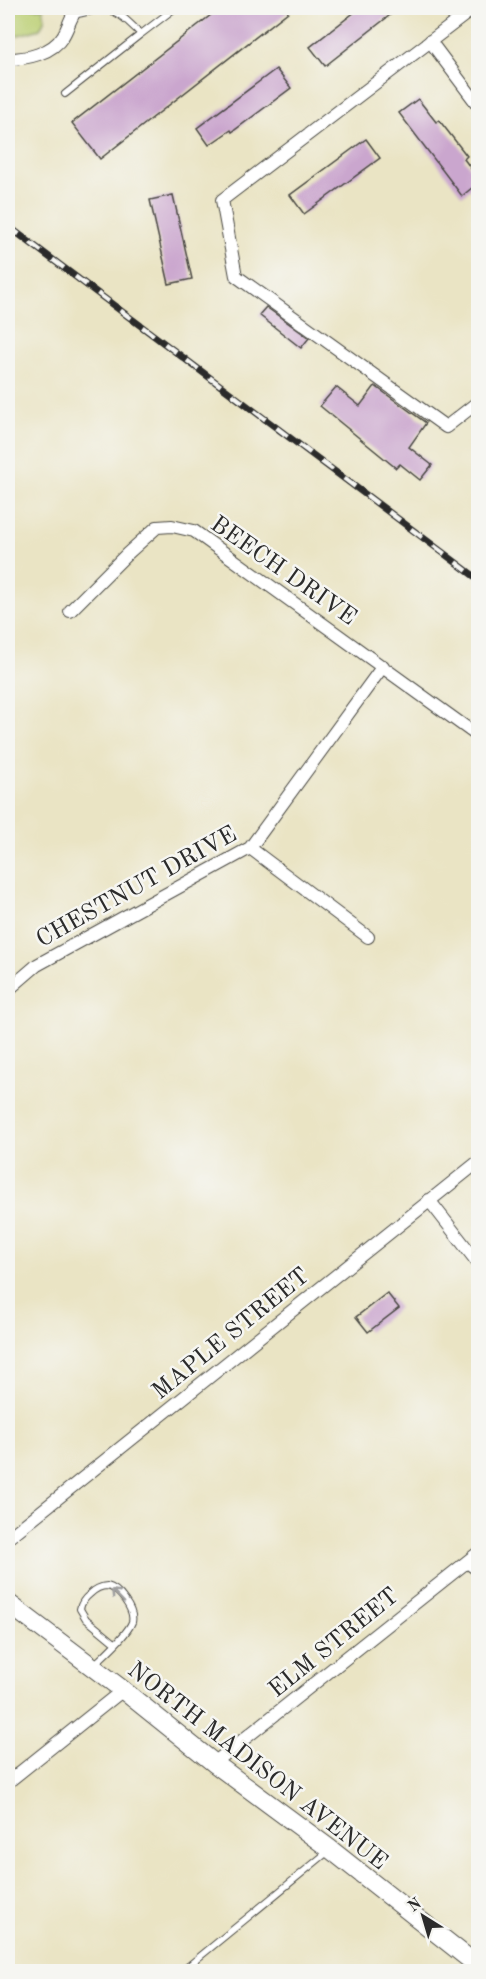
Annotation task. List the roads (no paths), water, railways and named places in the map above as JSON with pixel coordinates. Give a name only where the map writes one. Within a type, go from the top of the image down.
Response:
[{"type":"main road","name":"NORTH MADISON AVENUE","points":[[8,1603],[478,1966]]},
{"type":"street","points":[[474,8],[222,200],[236,276],[446,427],[478,402]]},
{"type":"street","points":[[8,58],[24,59],[49,50],[62,38],[72,11]]},
{"type":"street","points":[[430,41],[478,105]]},
{"type":"street","name":"BEECH DRIVE","points":[[70,611],[157,527],[172,526],[194,531],[478,736]]},
{"type":"street","name":"CHESTNUT DRIVE","points":[[8,990],[37,965],[250,848],[383,666]]},
{"type":"street","points":[[250,848],[368,937]]},
{"type":"street","name":"MAPLE STREET","points":[[8,1538],[478,1162]]},
{"type":"street","points":[[429,1200],[478,1263]]},
{"type":"street","name":"ELM STREET","points":[[214,1763],[478,1553]]},
{"type":"street","points":[[467,1562],[478,1570]]},
{"type":"street","points":[[8,1782],[123,1690]]},
{"type":"lane","points":[[65,94],[175,8]]},
{"type":"lane","points":[[72,11],[114,9],[141,34]]},
{"type":"lane","points":[[93,1667],[115,1643],[133,1617],[118,1593],[108,1586],[100,1587],[81,1604],[80,1609],[86,1619],[115,1643]]},
{"type":"lane","points":[[181,1971],[330,1850]]},
{"type":"railway","points":[[8,226],[478,579]]}]
